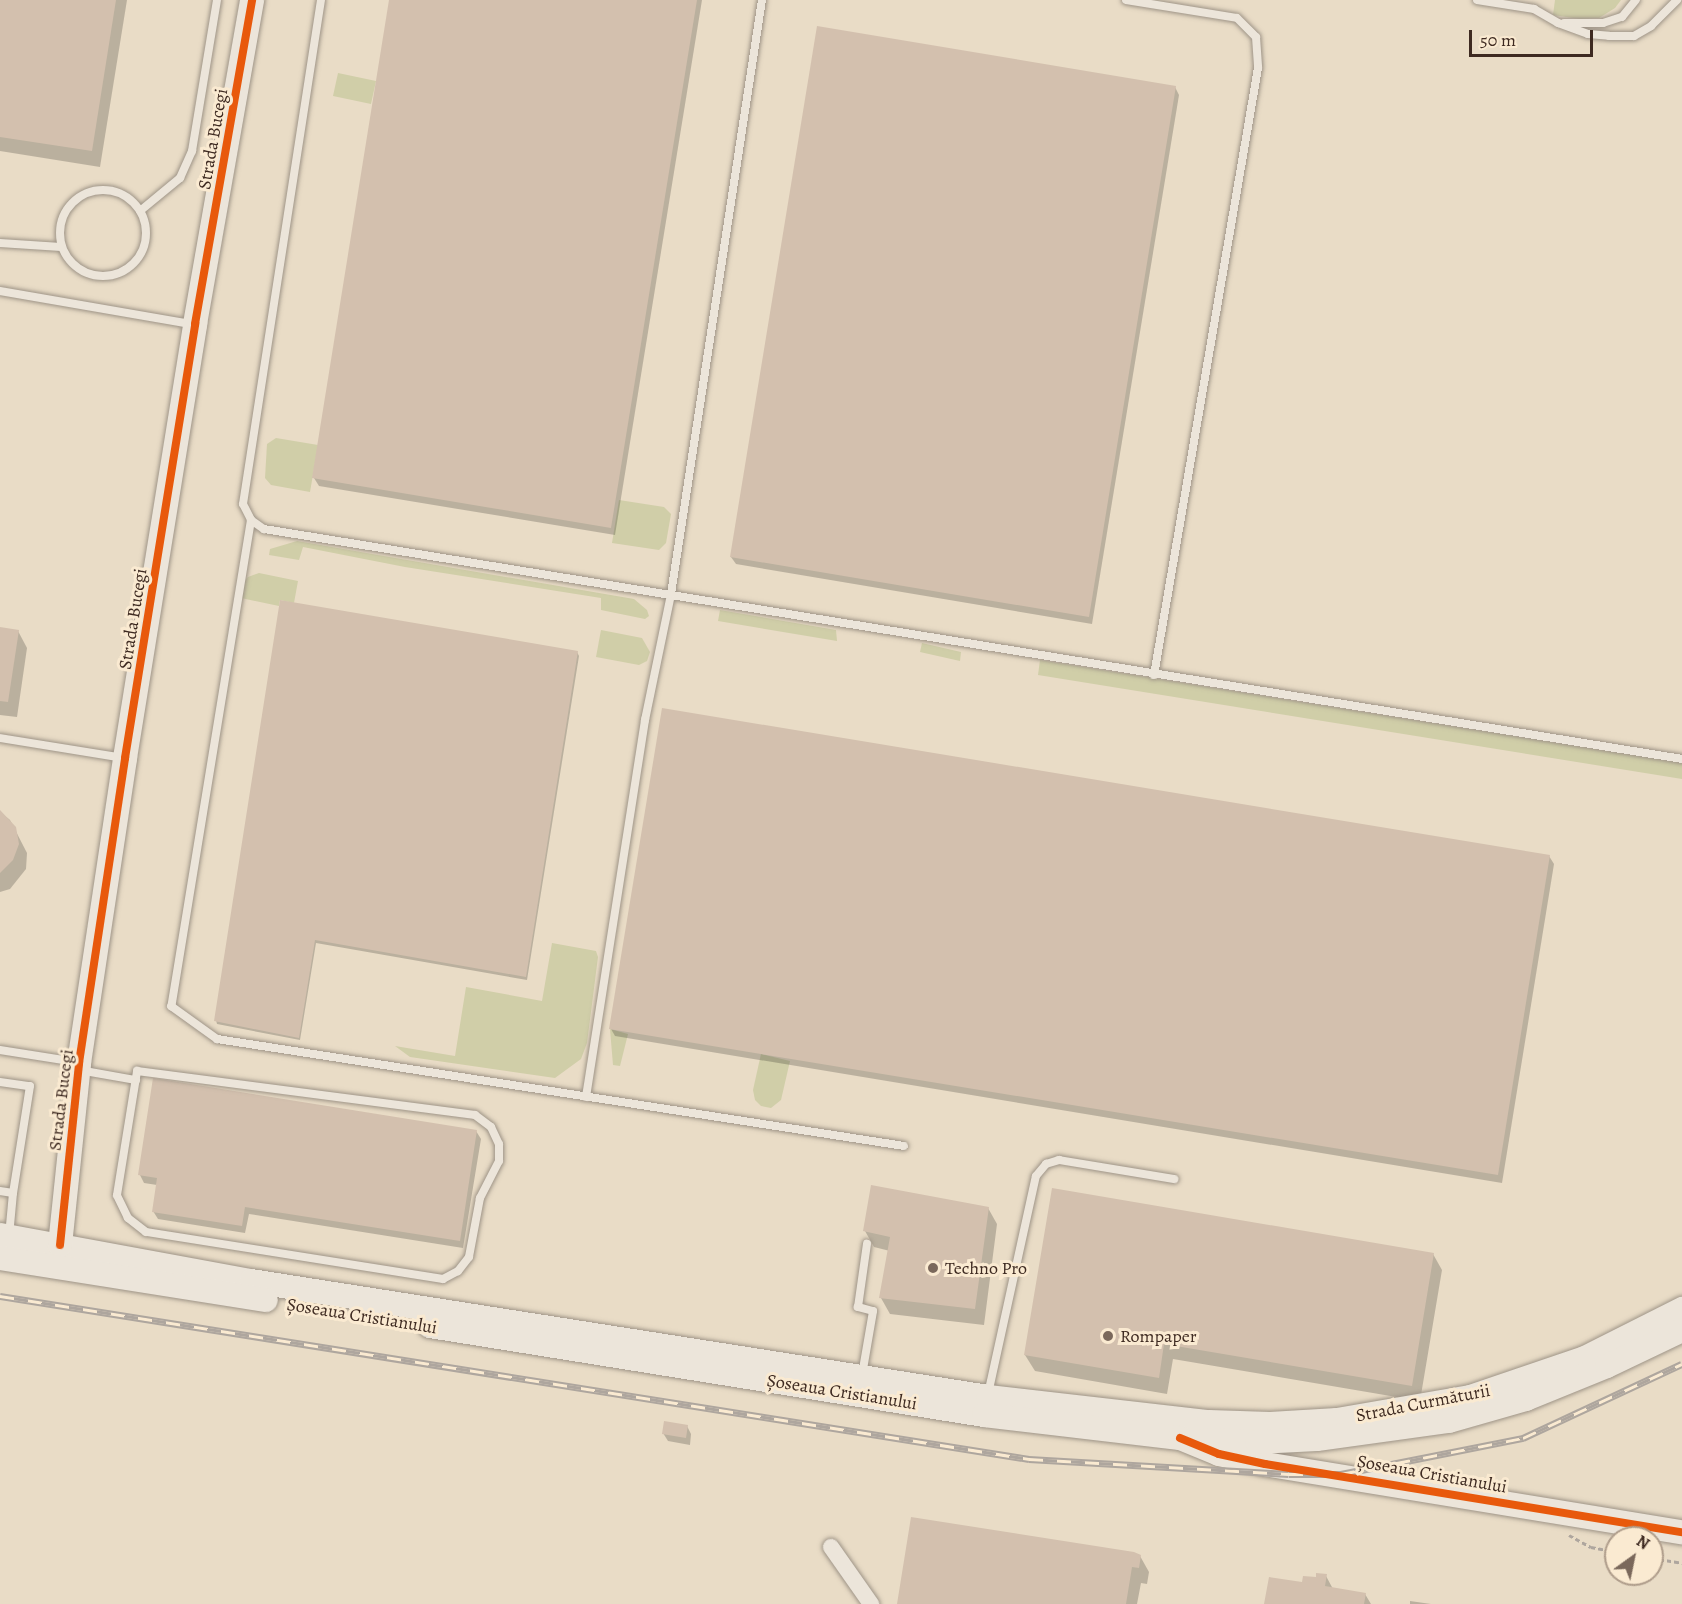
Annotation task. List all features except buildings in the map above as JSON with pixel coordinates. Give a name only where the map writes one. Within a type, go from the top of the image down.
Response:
[{"type":"main road","name":"Strada Bucegi","points":[[60,1245],[79,1066],[125,758],[195,324],[252,0]]},
{"type":"main road","name":"Șoseaua Cristianului","points":[[2,1244],[60,1245],[251,1281],[988,1397],[1147,1416]]},
{"type":"main road","name":"Șoseaua Cristianului","points":[[2,1244],[984,1415],[1180,1438],[1219,1454],[1265,1464],[1682,1532]]},
{"type":"main road","name":"Strada Curmăturii","points":[[1147,1416],[1270,1424],[1337,1420],[1470,1397],[1584,1358],[1682,1309]]},
{"type":"main road","name":"Strada Curmăturii","points":[[1180,1438],[1257,1442],[1317,1439],[1449,1421],[1526,1399],[1607,1366],[1682,1330]]},
{"type":"street","points":[[831,1546],[871,1604]]},
{"type":"lane","points":[[140,211],[180,178],[192,151],[217,0]]},
{"type":"lane","points":[[321,0],[243,504],[250,520],[171,1006],[217,1038],[904,1146]]},
{"type":"lane","points":[[586,1096],[645,720],[671,594],[762,0]]},
{"type":"lane","points":[[1126,0],[1237,18],[1256,37],[1258,68],[1154,675]]},
{"type":"lane","points":[[1477,0],[1534,9],[1558,23],[1588,34],[1634,36],[1651,26],[1677,0]]},
{"type":"lane","points":[[1558,23],[1603,23],[1622,17],[1636,0]]},
{"type":"lane","points":[[105,189],[119,192],[131,200],[140,211],[146,224],[146,239],[142,253],[133,264],[121,272],[107,276],[86,272],[68,260],[61,247],[59,233],[61,219],[68,206],[78,196],[105,189]]},
{"type":"lane","points":[[0,243],[61,247]]},
{"type":"lane","points":[[0,291],[195,324]]},
{"type":"lane","points":[[250,520],[264,529],[1682,759]]},
{"type":"lane","points":[[0,738],[125,758]]},
{"type":"lane","points":[[0,1050],[136,1080]]},
{"type":"lane","points":[[137,1071],[476,1115],[491,1127],[499,1143],[498,1161],[480,1198],[469,1257],[458,1271],[443,1279],[146,1232],[128,1218],[117,1195],[136,1080],[137,1071]]},
{"type":"lane","points":[[0,1082],[30,1086],[13,1193],[2,1244]]},
{"type":"lane","points":[[988,1397],[1036,1176],[1046,1164],[1059,1160],[1174,1179]]},
{"type":"lane","points":[[0,1191],[13,1193]]},
{"type":"lane","points":[[861,1377],[873,1311],[858,1307],[867,1244]]},
{"type":"path","points":[[1568,1512],[1569,1535],[1591,1548],[1604,1550]]},
{"type":"path","points":[[1664,1560],[1682,1563]]},
{"type":"shaded area","points":[[1555,0],[1621,0],[1615,8],[1599,18],[1580,19],[1553,15]]},
{"type":"shaded area","points":[[338,73],[376,81],[371,104],[333,96]]},
{"type":"shaded area","points":[[276,438],[318,445],[310,492],[271,485],[265,478],[267,444]]},
{"type":"shaded area","points":[[619,500],[664,507],[671,514],[666,543],[659,550],[612,543]]},
{"type":"shaded area","points":[[297,541],[634,599],[647,610],[649,616],[645,619],[601,610],[601,598],[405,567],[303,547],[299,560],[269,555],[270,549]]},
{"type":"shaded area","points":[[259,573],[298,581],[294,603],[280,600],[279,606],[241,598],[242,583],[248,577]]},
{"type":"shaded area","points":[[720,610],[836,630],[837,641],[718,621]]},
{"type":"shaded area","points":[[601,630],[642,638],[650,652],[647,661],[639,665],[596,657]]},
{"type":"shaded area","points":[[922,643],[961,652],[960,661],[920,652]]},
{"type":"shaded area","points":[[1040,660],[1682,763],[1682,779],[1038,675]]},
{"type":"shaded area","points":[[552,943],[596,951],[598,957],[587,1043],[581,1059],[555,1078],[410,1057],[395,1046],[455,1056],[466,987],[542,1001]]},
{"type":"shaded area","points":[[610,1029],[628,1034],[620,1066],[613,1065]]},
{"type":"shaded area","points":[[761,1054],[790,1061],[781,1100],[771,1108],[761,1106],[755,1100],[753,1090]]},
{"type":"railway","points":[[0,1296],[1029,1459],[1289,1474],[1341,1474],[1523,1438],[1682,1364]]},
{"type":"cycle path","points":[[60,1245],[79,1063],[125,758],[195,324],[252,0]]},
{"type":"cycle path","points":[[1180,1438],[1219,1454],[1265,1464],[1682,1532]]},
{"type":"place","name":"Techno Pro","points":[[933,1268]]},
{"type":"place","name":"Rompaper","points":[[1108,1336]]}]
